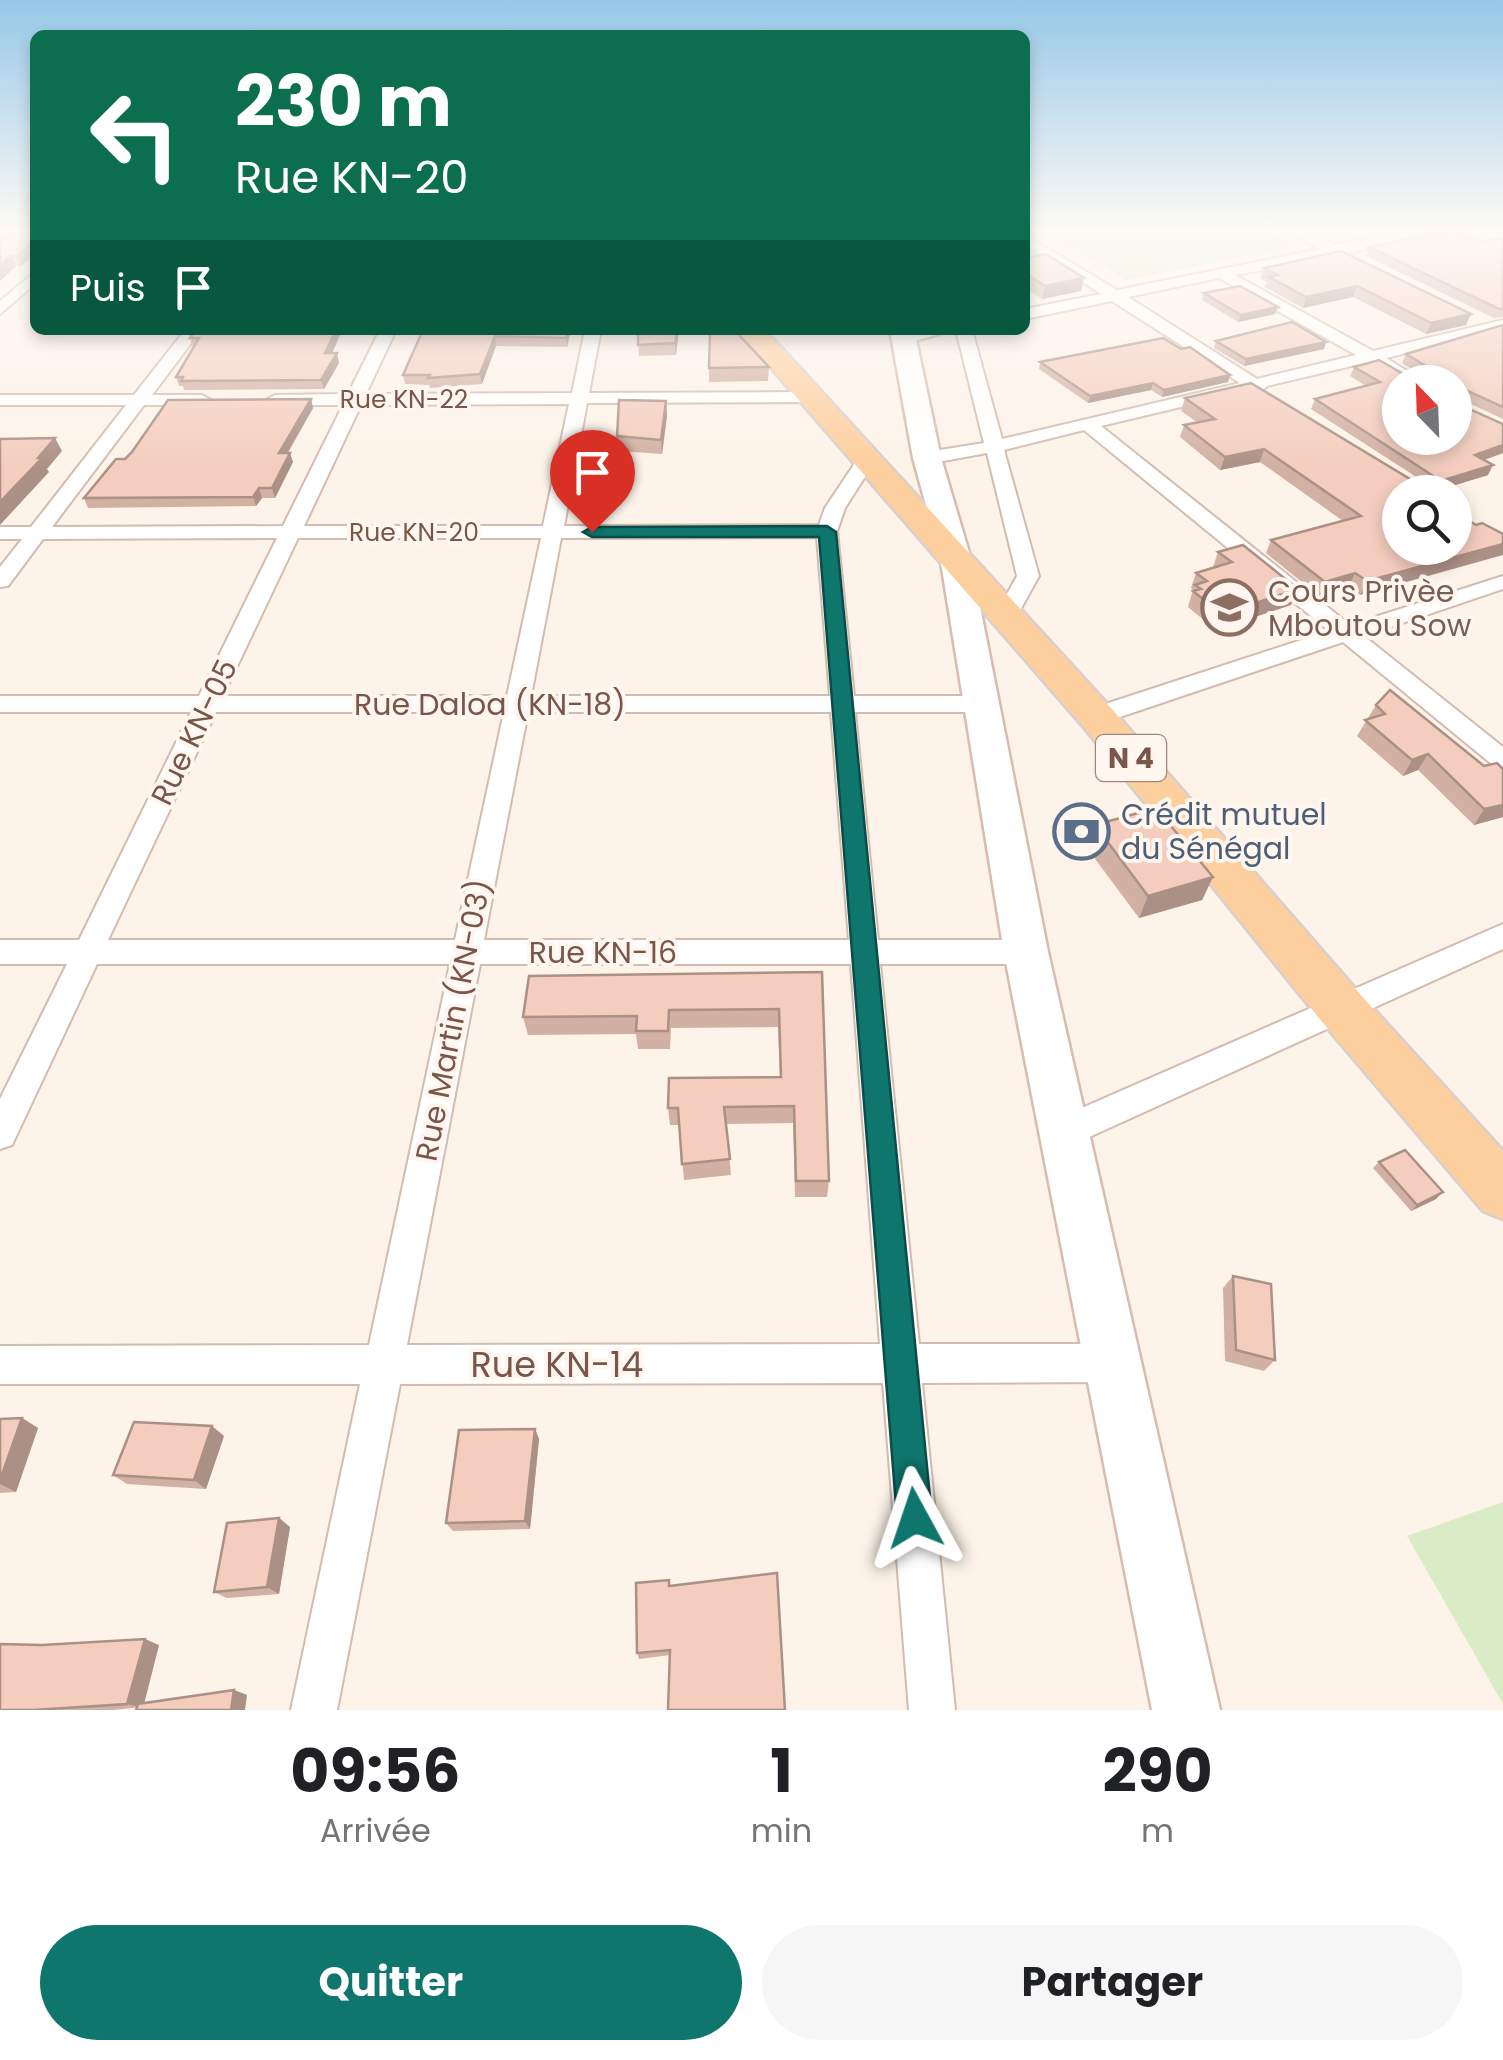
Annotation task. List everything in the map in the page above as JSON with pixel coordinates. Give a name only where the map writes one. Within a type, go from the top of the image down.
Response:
[{"type":"main road","name":"N 4","points":[[756,335],[1096,716],[1340,1008],[1503,1192]]},
{"type":"street","points":[[1136,309],[1261,389]]},
{"type":"street","points":[[1285,309],[1387,365]]},
{"type":"street","points":[[1475,318],[1500,328]]},
{"type":"street","points":[[926,458],[1261,389],[1370,356],[1500,328]]},
{"type":"street","points":[[0,581],[189,335]]},
{"type":"street","name":"Rue KN-05","points":[[0,1134],[386,335]]},
{"type":"street","name":"Rue Martin (KN-03)","points":[[314,1710],[592,335]]},
{"type":"street","points":[[917,335],[926,458],[955,556],[1026,952],[1186,1710]]},
{"type":"street","points":[[965,335],[1028,576],[1006,616]]},
{"type":"street","name":"Rue KN-22","points":[[256,400],[808,397]]},
{"type":"street","points":[[0,400],[217,400]]},
{"type":"street","points":[[1087,424],[1503,760]]},
{"type":"street","points":[[866,461],[835,508],[827,532],[932,1710]]},
{"type":"street","name":"Rue KN-20","points":[[0,532],[827,532]]},
{"type":"street","points":[[1096,716],[1503,582]]},
{"type":"street","name":"Rue Daloa (KN-18)","points":[[0,704],[980,704]]},
{"type":"street","points":[[1064,1132],[1503,936]]},
{"type":"street","name":"Rue KN-16","points":[[0,952],[1026,952]]},
{"type":"street","name":"Rue KN-14","points":[[0,1365],[1114,1363]]},
{"type":"green space","points":[[1503,1502],[1503,1704],[1407,1536]]},
{"type":"building","points":[[1231,309],[1270,309],[1241,315]]},
{"type":"building","points":[[1403,309],[1460,309],[1471,314],[1431,323]]},
{"type":"building","points":[[1292,322],[1326,342],[1246,359],[1216,341]]},
{"type":"building","points":[[1503,325],[1503,407],[1472,393],[1472,365],[1424,365],[1406,354]]},
{"type":"building","points":[[334,335],[325,353],[337,353],[321,380],[181,381],[183,377],[176,377],[199,338],[190,338]]},
{"type":"building","points":[[421,335],[567,335],[495,336],[480,374],[428,378],[430,375],[403,375]]},
{"type":"building","points":[[638,335],[676,335],[675,343],[638,345]]},
{"type":"building","points":[[710,335],[739,335],[769,367],[709,368]]},
{"type":"building","points":[[1163,338],[1181,349],[1190,347],[1230,375],[1164,390],[1153,383],[1090,396],[1040,362]]},
{"type":"building","points":[[1379,360],[1388,365],[1382,365],[1382,443],[1315,399],[1380,382],[1354,367]]},
{"type":"building","points":[[1251,383],[1403,475],[1382,475],[1382,565],[1426,565],[1367,581],[1355,573],[1325,582],[1271,540],[1361,516],[1264,449],[1225,457],[1184,425],[1215,419],[1185,398]]},
{"type":"building","points":[[311,399],[279,453],[290,453],[272,488],[259,488],[253,497],[84,498],[116,459],[125,459],[132,452],[168,400]]},
{"type":"building","points":[[619,400],[666,401],[661,440],[617,436]]},
{"type":"building","points":[[1472,410],[1503,424],[1503,445],[1475,455],[1493,465],[1460,475],[1432,475],[1401,455],[1472,455]]},
{"type":"building","points":[[55,438],[38,458],[42,458],[0,502],[0,439]]},
{"type":"building","points":[[1472,523],[1482,523],[1503,534],[1503,544],[1472,552]]},
{"type":"building","points":[[1243,545],[1298,589],[1222,614],[1193,591],[1201,589],[1195,585],[1207,581],[1196,573],[1232,562],[1218,552]]},
{"type":"building","points":[[1390,690],[1484,766],[1497,763],[1503,769],[1503,805],[1484,809],[1428,754],[1412,760],[1365,720],[1385,714],[1376,705]]},
{"type":"building","points":[[1156,808],[1213,877],[1148,896],[1095,825]]},
{"type":"building","points":[[822,972],[829,1181],[796,1181],[794,1106],[724,1107],[730,1159],[682,1164],[678,1108],[668,1108],[669,1078],[781,1077],[779,1009],[669,1010],[668,1031],[636,1031],[637,1016],[523,1017],[529,976]]},
{"type":"building","points":[[1405,1150],[1443,1192],[1417,1205],[1379,1162]]},
{"type":"building","points":[[1233,1276],[1271,1284],[1275,1360],[1236,1350]]},
{"type":"building","points":[[22,1418],[0,1480],[0,1419]]},
{"type":"building","points":[[134,1422],[212,1426],[194,1480],[113,1475]]},
{"type":"building","points":[[535,1429],[525,1521],[446,1523],[459,1430]]},
{"type":"building","points":[[279,1518],[267,1587],[214,1592],[227,1523]]},
{"type":"building","points":[[777,1573],[785,1710],[668,1710],[670,1650],[637,1653],[636,1583],[669,1580],[669,1586]]},
{"type":"building","points":[[145,1639],[127,1704],[0,1710],[0,1644]]},
{"type":"building","points":[[234,1690],[231,1710],[136,1710],[138,1704]]},
{"type":"place","name":"Cours Privèe Mboutou Sow","points":[[1229,608]]},
{"type":"place","name":"Crédit mutuel du Sénégal","points":[[1082,831]]},
{"type":"route","points":[[592,532],[827,532],[915,1518]]}]
